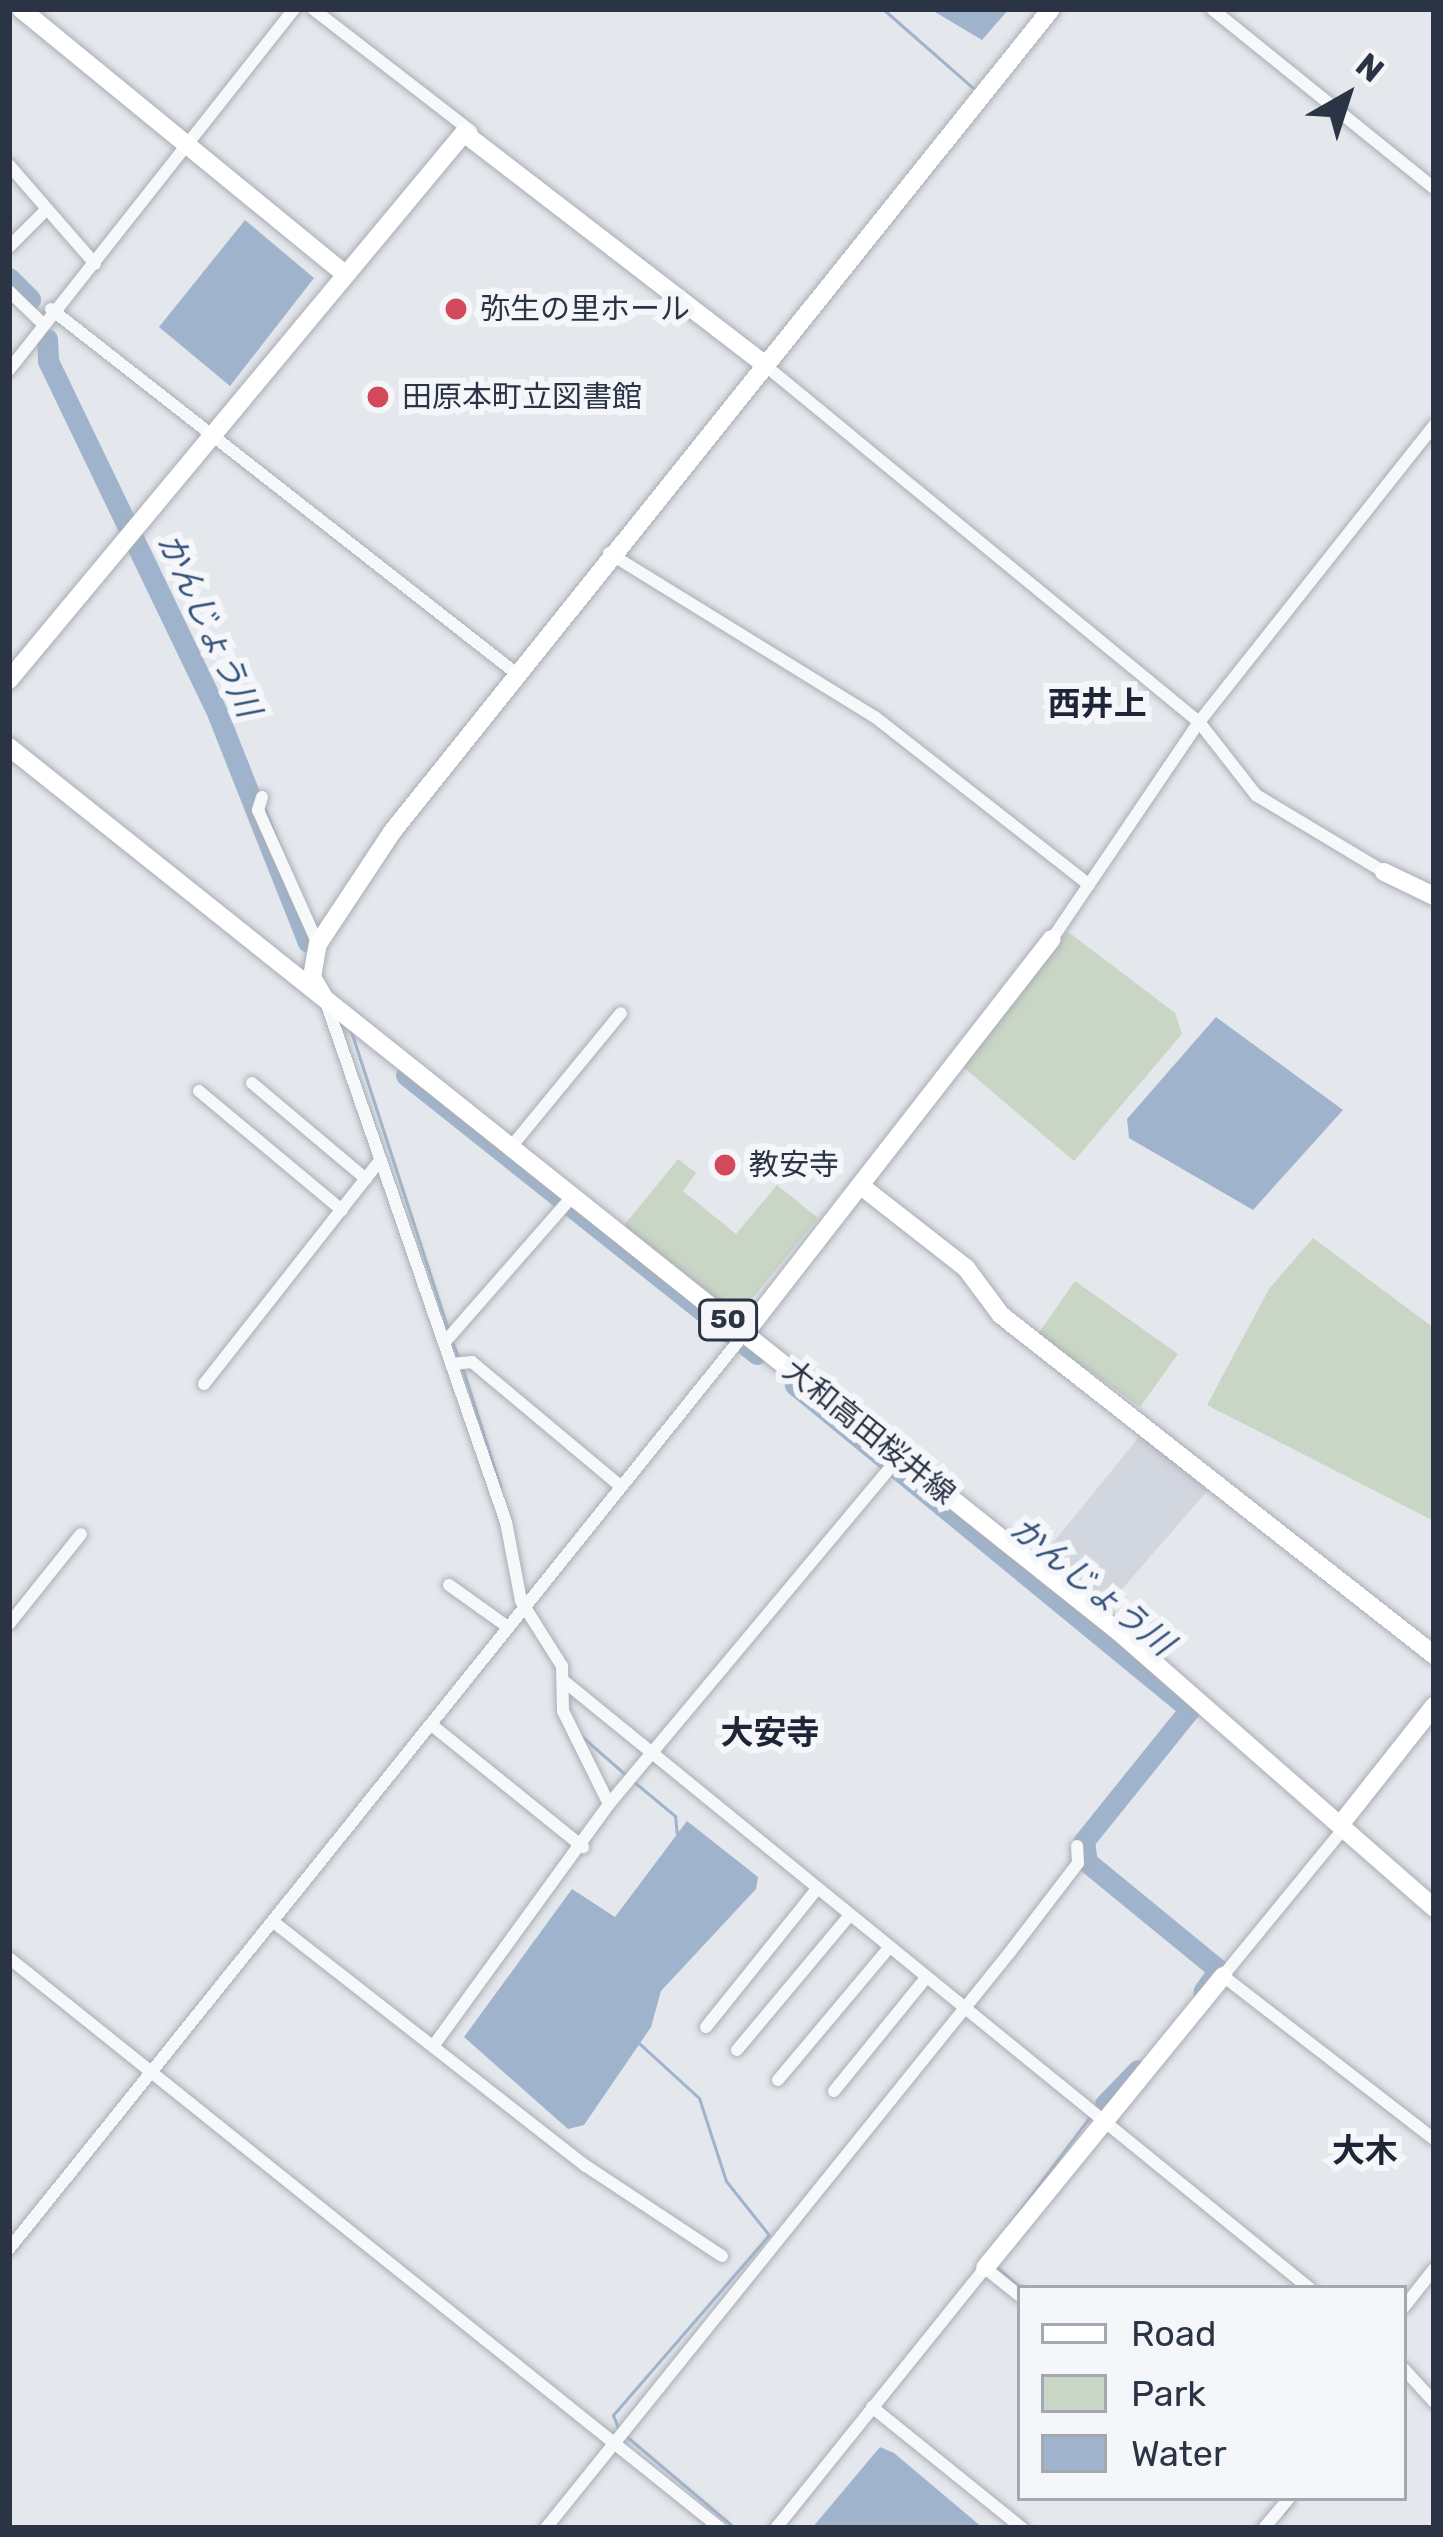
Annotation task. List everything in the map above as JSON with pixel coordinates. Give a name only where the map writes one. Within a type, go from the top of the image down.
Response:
[{"type":"street","points":[[21,9],[345,274]]},
{"type":"street","points":[[9,370],[51,309],[95,264],[190,147],[294,9]]},
{"type":"street","points":[[313,9],[760,361],[1198,722],[1256,795],[1384,872],[1434,896]]},
{"type":"street","points":[[1051,9],[608,552],[318,944],[312,976],[323,995],[452,1364],[521,1601],[565,1682],[650,1758],[1305,2285]]},
{"type":"street","points":[[1211,9],[1434,188]]},
{"type":"street","points":[[9,680],[345,274],[471,131]]},
{"type":"street","points":[[9,165],[50,206],[9,248]]},
{"type":"street","points":[[44,212],[95,264]]},
{"type":"street","points":[[9,291],[44,324]]},
{"type":"street","points":[[51,309],[214,432],[517,674]]},
{"type":"street","points":[[9,2248],[154,2076],[433,1726],[521,1601],[862,1186],[1052,939],[1198,722],[1434,425]]},
{"type":"street","points":[[608,552],[874,717],[1088,885]]},
{"type":"street","name":"大和高田桜井線","points":[[9,747],[511,1147],[568,1202],[1342,1827],[1434,1908]]},
{"type":"street","points":[[262,797],[318,944]]},
{"type":"street","points":[[511,1147],[620,1013]]},
{"type":"street","points":[[252,1084],[366,1179]]},
{"type":"street","points":[[199,1091],[342,1210]]},
{"type":"street","points":[[204,1384],[380,1162]]},
{"type":"street","points":[[862,1186],[966,1268],[1001,1315],[1434,1655]]},
{"type":"street","points":[[444,1342],[568,1202]]},
{"type":"street","points":[[452,1364],[472,1362],[617,1484]]},
{"type":"street","points":[[434,2045],[583,1847],[609,1804],[895,1463]]},
{"type":"street","points":[[9,1624],[81,1534]]},
{"type":"street","points":[[449,1585],[505,1625]]},
{"type":"street","points":[[565,1682],[562,1711],[609,1804]]},
{"type":"street","points":[[776,2528],[1223,1976],[1434,1706]]},
{"type":"street","points":[[433,1726],[583,1847]]},
{"type":"street","points":[[546,2528],[1078,1863],[1077,1846]]},
{"type":"street","points":[[706,2027],[816,1890]]},
{"type":"street","points":[[737,2050],[849,1916]]},
{"type":"street","points":[[276,1924],[722,2256]]},
{"type":"street","points":[[778,2080],[888,1949]]},
{"type":"street","points":[[9,1958],[720,2528]]},
{"type":"street","points":[[1223,1976],[1434,2140]]},
{"type":"street","points":[[834,2091],[926,1978]]},
{"type":"street","points":[[985,2268],[1017,2294]]},
{"type":"street","points":[[1407,2303],[1434,2269]]},
{"type":"street","points":[[1407,2374],[1434,2402]]},
{"type":"street","points":[[872,2408],[1022,2528]]},
{"type":"street","points":[[1264,2528],[1286,2501]]},
{"type":"shaded area","points":[[1143,1432],[1208,1490],[1104,1610],[1039,1560]]},
{"type":"green space","points":[[1067,931],[1175,1013],[1182,1034],[1074,1161],[962,1066]]},
{"type":"green space","points":[[678,1159],[696,1173],[683,1191],[736,1234],[777,1185],[818,1218],[735,1320],[622,1228]]},
{"type":"green space","points":[[1313,1238],[1434,1328],[1434,1521],[1207,1405],[1269,1289]]},
{"type":"green space","points":[[1075,1281],[1178,1354],[1140,1407],[1038,1334]]},
{"type":"water","points":[[930,9],[1009,9],[982,40]]},
{"type":"water","points":[[245,220],[314,278],[230,386],[159,327]]},
{"type":"water","points":[[1216,1017],[1343,1110],[1253,1210],[1129,1138],[1127,1119]]},
{"type":"water","points":[[687,1821],[758,1877],[756,1889],[661,1991],[651,2027],[584,2125],[568,2129],[464,2037],[572,1889],[615,1917]]},
{"type":"water","points":[[880,2447],[894,2453],[983,2528],[812,2528]]},
{"type":"waterway","points":[[883,9],[973,88]]},
{"type":"waterway","name":"かんじょう川","points":[[9,278],[30,299]]},
{"type":"waterway","name":"かんじょう川","points":[[47,339],[48,361],[218,715],[308,942]]},
{"type":"waterway","points":[[350,1028],[449,1333]]},
{"type":"waterway","name":"かんじょう川","points":[[406,1075],[757,1354]]},
{"type":"waterway","points":[[452,1342],[460,1361]]},
{"type":"waterway","points":[[463,1370],[500,1486]]},
{"type":"waterway","name":"かんじょう川","points":[[795,1385],[1190,1709],[1084,1841],[1087,1862],[1219,1970],[1204,1991]]},
{"type":"waterway","points":[[579,1734],[626,1775]]},
{"type":"waterway","points":[[633,1781],[675,1816],[677,1836]]},
{"type":"waterway","points":[[619,2430],[613,2415],[769,2235],[726,2181],[699,2098],[639,2043]]},
{"type":"waterway","name":"かんじょう川","points":[[1105,2104],[1138,2070]]},
{"type":"waterway","name":"かんじょう川","points":[[1007,2227],[1091,2115]]},
{"type":"waterway","name":"かんじょう川","points":[[995,2266],[1017,2285]]},
{"type":"waterway","points":[[626,2436],[735,2528]]},
{"type":"waterway","name":"かんじょう川","points":[[1284,2513],[1292,2501]]},
{"type":"place","name":"弥生の里ホール","points":[[456,309]]},
{"type":"place","name":"田原本町立図書館","points":[[378,397]]},
{"type":"place","name":"教安寺","points":[[725,1165]]},
{"type":"district","name":"西井上","points":[[1097,704]]},
{"type":"district","name":"大安寺","points":[[770,1733]]},
{"type":"district","name":"大木","points":[[1365,2151]]}]
